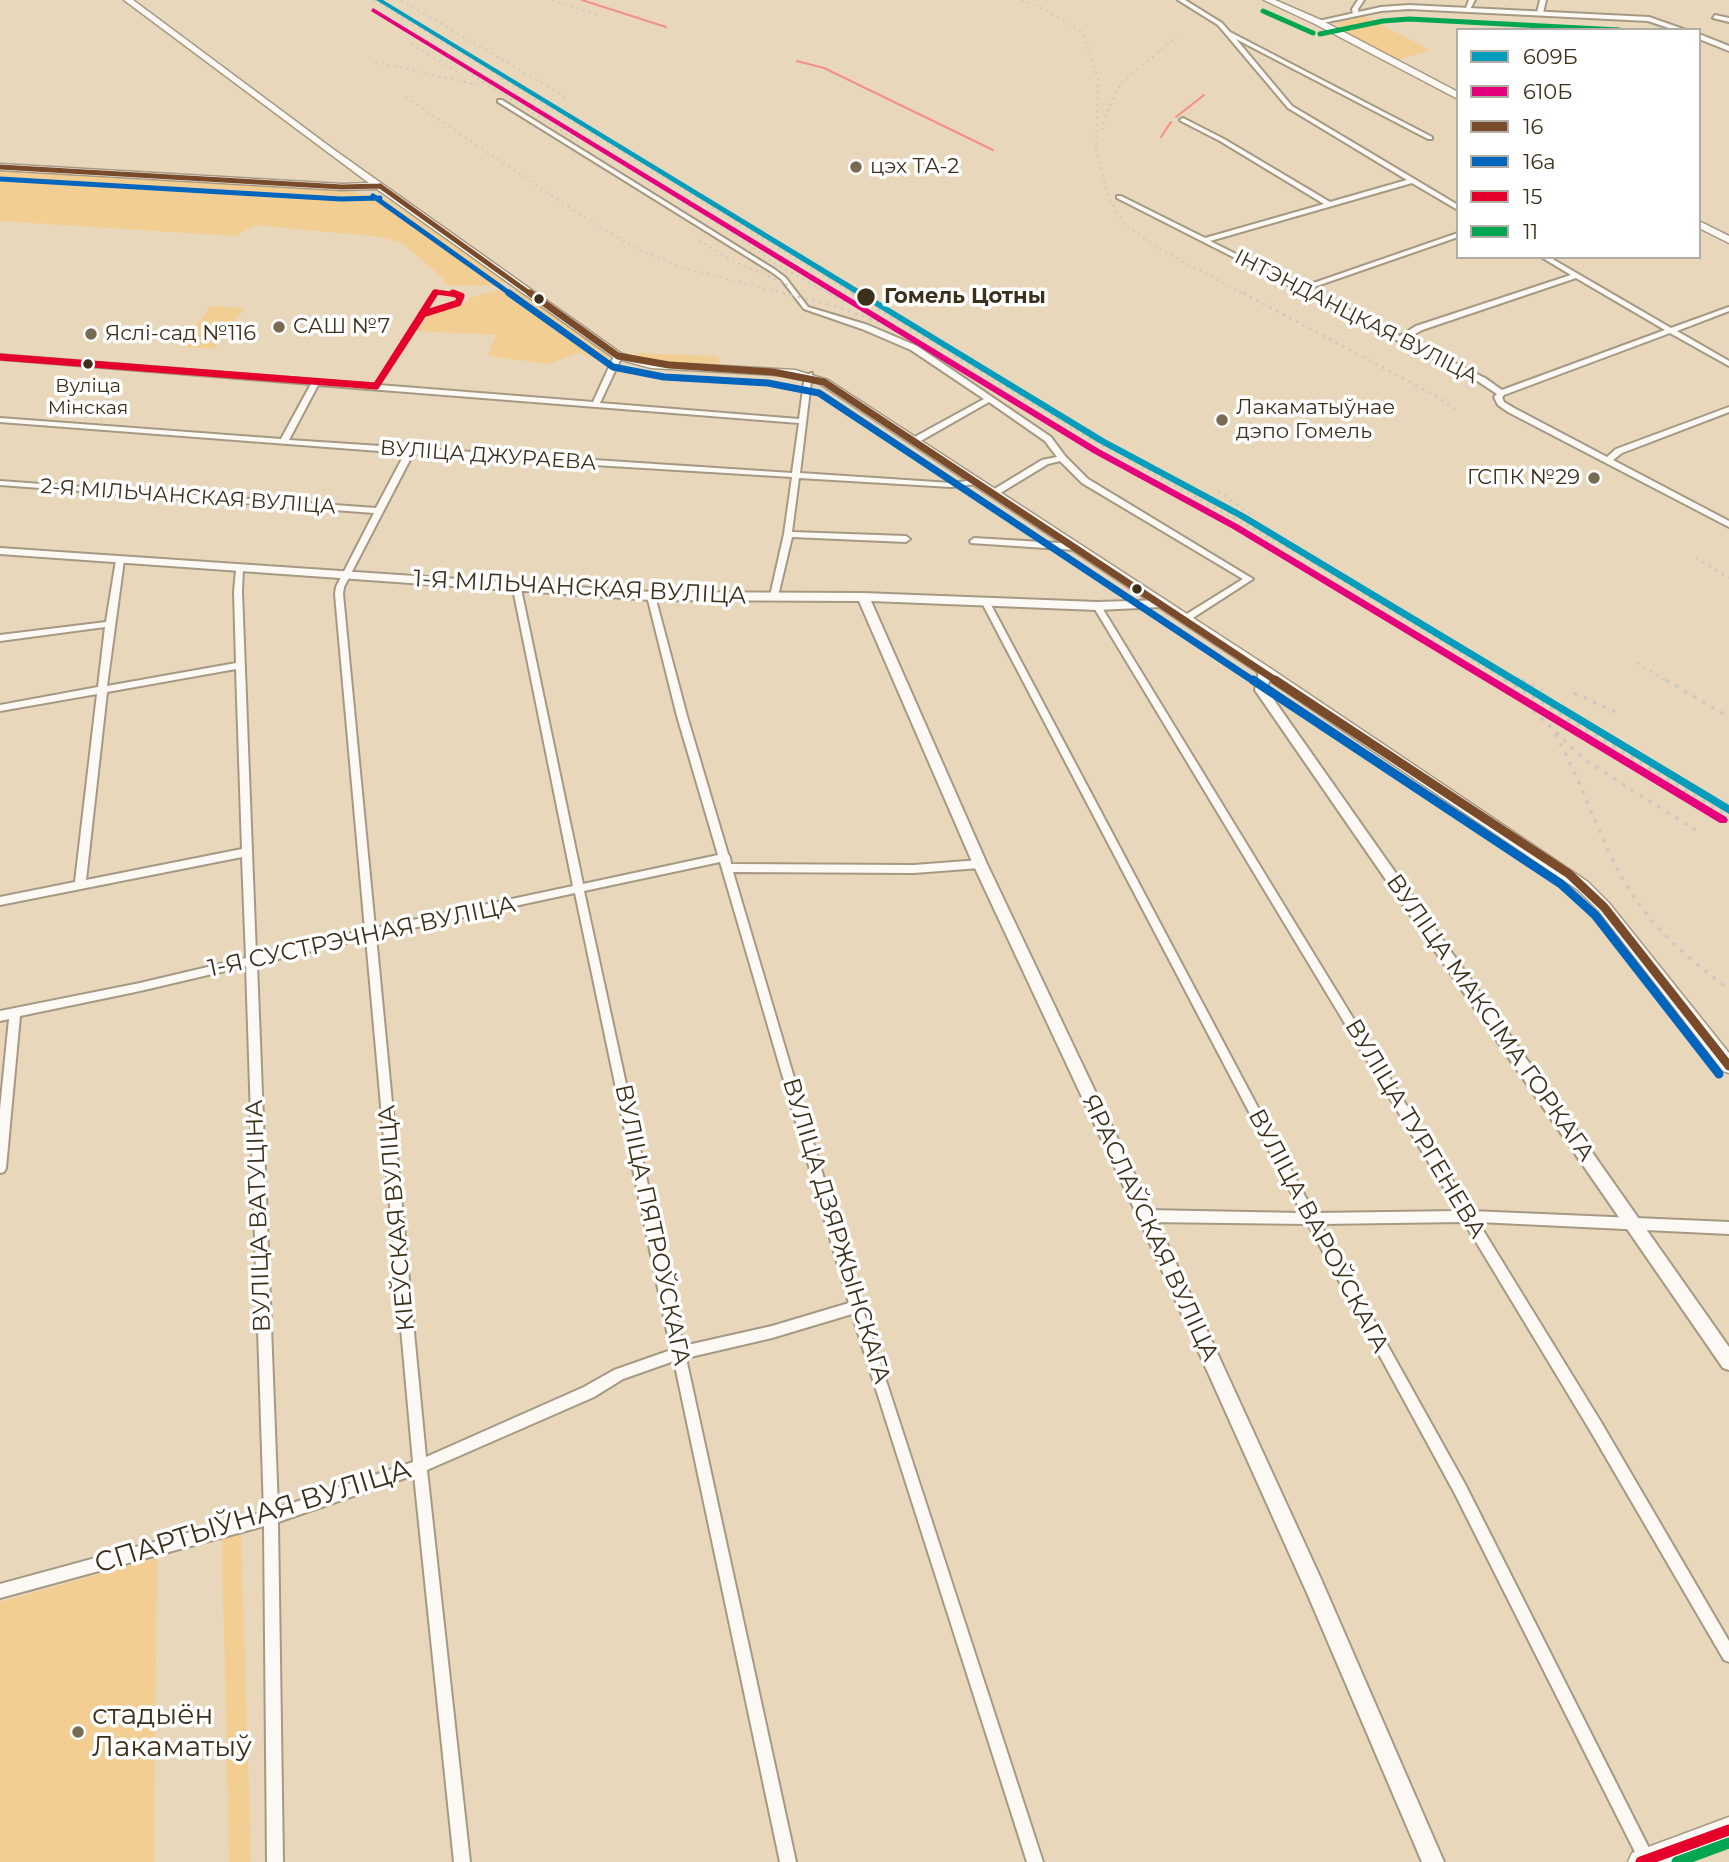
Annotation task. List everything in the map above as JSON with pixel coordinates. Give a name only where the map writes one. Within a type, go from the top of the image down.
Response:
[{"type":"main road","points":[[128,0],[246,90],[618,356],[651,365],[808,375],[824,382],[1265,671],[1583,886],[1604,907],[1729,1066]]},
{"type":"main road","points":[[1276,1],[1456,95]]},
{"type":"main road","points":[[0,167],[342,187],[380,186]]},
{"type":"main road","points":[[1701,225],[1729,240]]},
{"type":"main road","points":[[1646,1861],[1729,1830]]},
{"type":"street","points":[[1181,0],[1220,24],[1290,107],[1456,207]]},
{"type":"street","points":[[1356,13],[1355,9],[1361,0]]},
{"type":"street","points":[[1467,10],[1472,0]]},
{"type":"street","points":[[1540,13],[1543,0]]},
{"type":"street","points":[[1318,22],[1409,4],[1467,10],[1649,19],[1677,28]]},
{"type":"street","points":[[1715,17],[1729,20]]},
{"type":"street","points":[[1227,33],[1430,138]]},
{"type":"street","points":[[1701,37],[1729,49]]},
{"type":"street","points":[[500,101],[772,270],[783,278],[806,307],[914,348],[1048,439],[1085,481],[1249,579],[1185,619]]},
{"type":"street","points":[[1183,120],[1222,140],[1330,205]]},
{"type":"street","points":[[1205,240],[1411,181]]},
{"type":"street","name":"ІНТЭНДАНЦКАЯ ВУЛІЦА","points":[[1119,197],[1482,380],[1501,393],[1498,397],[1501,403],[1511,410],[1729,524]]},
{"type":"street","points":[[1302,289],[1456,236]]},
{"type":"street","points":[[1547,259],[1729,364]]},
{"type":"street","points":[[1400,339],[1419,328],[1576,276]]},
{"type":"street","points":[[1501,393],[1729,309]]},
{"type":"street","points":[[596,403],[618,356]]},
{"type":"street","points":[[0,357],[802,421]]},
{"type":"street","points":[[774,596],[788,534],[808,375]]},
{"type":"street","points":[[284,441],[316,381]]},
{"type":"street","points":[[914,441],[989,398]]},
{"type":"street","points":[[1608,461],[1619,451],[1729,409]]},
{"type":"street","name":"ВУЛІЦА ДЖУРАЕВА","points":[[0,420],[410,451],[795,476],[951,485],[976,482]]},
{"type":"street","name":"КІЕЎСКАЯ ВУЛІЦА","points":[[410,451],[377,511],[339,594],[420,1466],[462,1862]]},
{"type":"street","points":[[994,493],[1045,462],[1062,458]]},
{"type":"street","name":"2-Я МІЛЬЧАНСКАЯ ВУЛІЦА","points":[[0,483],[377,511]]},
{"type":"street","points":[[788,534],[906,539]]},
{"type":"street","points":[[974,541],[1076,547]]},
{"type":"street","name":"1-Я МІЛЬЧАНСКАЯ ВУЛІЦА","points":[[0,551],[517,589],[651,596],[863,597],[1097,606],[1161,603]]},
{"type":"street","points":[[80,885],[110,624],[120,560]]},
{"type":"street","name":"ВУЛІЦА ВАТУЦІНА","points":[[240,569],[240,665],[249,961],[271,1517],[275,1862]]},
{"type":"street","name":"ВУЛІЦА ПЯТРОЎСКАГА","points":[[517,589],[788,1862]]},
{"type":"street","name":"ВУЛІЦА ДЗЯРЖЫНСКАГА","points":[[651,596],[682,716],[856,1307],[1035,1862]]},
{"type":"street","name":"ЯРАСЛАЎСКАЯ ВУЛІЦА","points":[[863,597],[980,864],[1146,1216],[1314,1586],[1433,1862]]},
{"type":"street","name":"ВУЛІЦА ВАРОЎСКАГА","points":[[985,601],[1311,1219],[1460,1489],[1646,1861]]},
{"type":"street","name":"ВУЛІЦА ТУРГЕНЕВА","points":[[1097,606],[1596,1427],[1729,1655]]},
{"type":"street","points":[[0,638],[110,624]]},
{"type":"street","points":[[0,708],[240,665]]},
{"type":"street","name":"ВУЛІЦА МАКСІМА ГОРКАГА","points":[[1265,671],[1261,690],[1729,1362]]},
{"type":"street","points":[[0,901],[246,852]]},
{"type":"street","name":"1-Я СУСТРЭЧНАЯ ВУЛІЦА","points":[[0,1016],[370,933],[727,862],[914,869],[980,864]]},
{"type":"street","points":[[0,1168],[15,1013]]},
{"type":"street","points":[[1146,1216],[1311,1219],[1468,1216],[1729,1228]]},
{"type":"street","name":"СПАРТЫЎНАЯ ВУЛІЦА","points":[[0,1591],[271,1517],[420,1466],[589,1392],[619,1374],[680,1353],[772,1332],[856,1307]]},
{"type":"shaded area","points":[[1363,15],[1430,50],[1398,60],[1338,28],[1340,20]]},
{"type":"shaded area","points":[[0,170],[341,190],[384,198],[507,281],[497,286],[446,285],[442,277],[402,243],[381,237],[255,225],[235,236],[0,221]]},
{"type":"shaded area","points":[[502,289],[519,290],[610,357],[603,360],[577,353],[549,364],[488,356],[496,335],[417,331],[427,316],[435,310],[463,305],[471,297]]},
{"type":"shaded area","points":[[211,306],[245,308],[214,349],[180,347]]},
{"type":"shaded area","points":[[635,353],[718,356],[720,365],[662,362]]},
{"type":"shaded area","points":[[241,1533],[251,1862],[229,1862],[222,1539]]},
{"type":"shaded area","name":"стадыён Лакаматыў","points":[[157,1558],[154,1862],[0,1862],[0,1602]]},
{"type":"waterway","points":[[582,0],[666,27]]},
{"type":"waterway","points":[[797,61],[824,68],[993,150]]},
{"type":"waterway","points":[[1176,117],[1204,95]]},
{"type":"waterway","points":[[1161,137],[1171,122]]},
{"type":"railway","points":[[374,0],[855,295]]},
{"type":"railway","points":[[401,0],[567,98]]},
{"type":"railway","points":[[552,0],[602,16]]},
{"type":"railway","points":[[1022,0],[1048,11],[1083,33],[1098,79],[1096,150],[1108,196],[1125,225],[1158,248],[1246,295]]},
{"type":"railway","points":[[1102,130],[1106,114],[1121,83],[1178,36]]},
{"type":"railway","points":[[411,44],[458,72]]},
{"type":"railway","points":[[452,58],[477,78],[578,141]]},
{"type":"railway","points":[[375,62],[483,86]]},
{"type":"railway","points":[[406,97],[576,212],[639,250],[683,268],[790,295]]},
{"type":"railway","points":[[572,133],[739,237],[774,263],[832,295]]},
{"type":"railway","points":[[699,240],[729,259],[792,287]]},
{"type":"railway","points":[[783,293],[835,306],[897,329]]},
{"type":"railway","points":[[829,293],[849,304]]},
{"type":"railway","points":[[852,293],[1099,444],[1292,550],[1508,682]]},
{"type":"railway","points":[[1243,293],[1438,397],[1458,412]]},
{"type":"railway","points":[[1218,491],[1250,514]]},
{"type":"railway","points":[[1696,558],[1729,578]]},
{"type":"railway","points":[[1637,663],[1669,682]]},
{"type":"railway","points":[[1518,678],[1522,680]]},
{"type":"railway","points":[[1505,680],[1729,817]]},
{"type":"railway","points":[[1522,680],[1543,690]]},
{"type":"railway","points":[[1522,680],[1526,682]]},
{"type":"railway","points":[[1666,680],[1729,717]]},
{"type":"railway","points":[[1574,693],[1615,712]]},
{"type":"railway","points":[[1518,696],[1585,760],[1700,833]]},
{"type":"railway","points":[[1555,734],[1614,863],[1634,897],[1657,927],[1699,966],[1729,989]]},
{"type":"transit line","name":"609Б","points":[[379,0],[1102,441],[1242,516],[1729,810]]},
{"type":"transit line","name":"610Б","points":[[373,10],[1096,451],[1236,527],[1723,820]]},
{"type":"transit line","name":"11","points":[[1263,11],[1313,33]]},
{"type":"transit line","name":"11","points":[[1320,34],[1383,21],[1409,19],[1581,28]]},
{"type":"transit line","name":"16","points":[[0,167],[342,187],[380,186]]},
{"type":"transit line","name":"16а","points":[[0,179],[341,199],[380,198]]},
{"type":"transit line","name":"16","points":[[380,186],[618,356],[669,365],[773,372],[824,382],[1569,874],[1604,907],[1729,1066]]},
{"type":"transit line","name":"16а","points":[[373,196],[613,367],[664,377],[768,383],[819,393],[1561,884],[1595,915],[1719,1074]]},
{"type":"transit line","name":"15","points":[[436,292],[450,292],[461,296],[458,303],[423,314],[376,386],[436,292]]},
{"type":"transit line","name":"15","points":[[0,357],[376,386]]},
{"type":"transit line","name":"15","points":[[1641,1862],[1729,1830]]},
{"type":"transit line","name":"11","points":[[1677,1862],[1729,1843]]},
{"type":"place","name":"цэх ТА-2","points":[[856,167]]},
{"type":"place","name":"Гомель Цотны","points":[[866,297]]},
{"type":"place","name":"САШ №7","points":[[279,327]]},
{"type":"place","name":"Яслі-сад №116","points":[[91,334]]},
{"type":"place","name":"Вуліца Мінская","points":[[88,364]]},
{"type":"place","name":"Лакаматыўнае дэпо Гомель","points":[[1222,420]]},
{"type":"place","name":"ГСПК №29","points":[[1594,478]]},
{"type":"place","name":"стадыён Лакаматыў","points":[[78,1732]]}]
